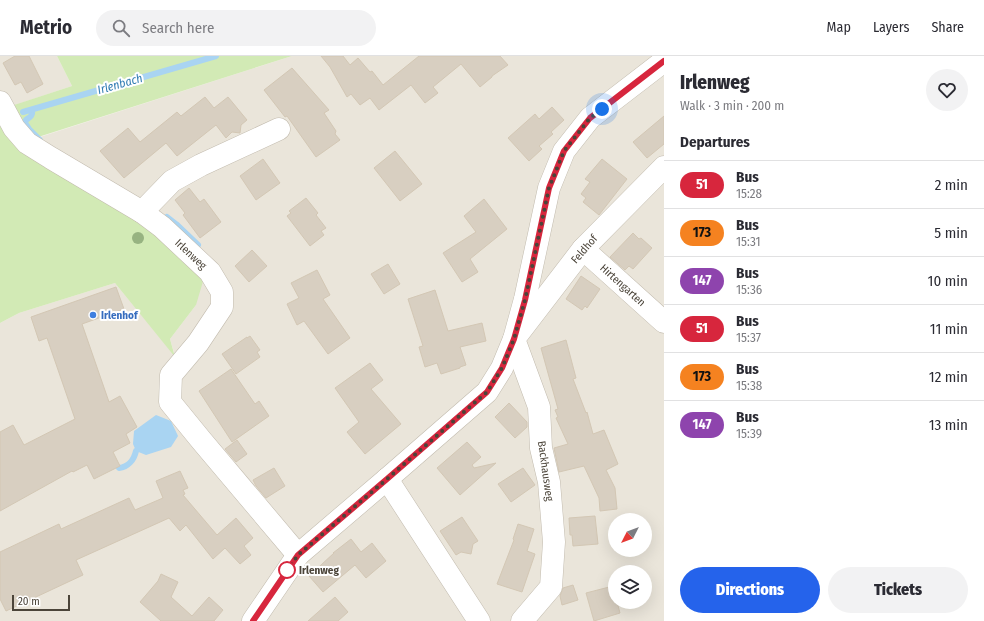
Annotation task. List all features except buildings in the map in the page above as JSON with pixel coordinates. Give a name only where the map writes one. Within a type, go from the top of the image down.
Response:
[{"type":"street","points":[[253,621],[298,555],[487,392],[502,368],[514,339],[525,300],[549,188],[564,151],[590,118],[664,61]]},
{"type":"street","name":"Irlenweg","points":[[0,102],[14,128],[27,142],[142,212],[162,227],[210,272],[222,292],[222,307],[198,344],[171,374],[170,402],[298,555]]},
{"type":"street","points":[[142,212],[172,181],[201,165],[279,129]]},
{"type":"street","name":"Feldhof","points":[[514,339],[583,249],[664,167]]},
{"type":"street","name":"Hirtengarten","points":[[583,249],[664,322]]},
{"type":"street","name":"Backhausweg","points":[[514,339],[540,407],[541,448],[549,482],[554,542],[551,587],[522,621]]},
{"type":"street","points":[[387,479],[479,621]]},
{"type":"shaded area","points":[[0,56],[57,56],[72,86],[0,110]]},
{"type":"shaded area","points":[[292,56],[664,56],[664,621],[0,621],[0,323],[19,313],[115,283],[175,356],[170,339],[196,305],[146,223],[40,137]]},
{"type":"green space","points":[[57,56],[292,56],[35,138],[11,106],[72,86]]},
{"type":"green space","points":[[0,119],[14,145],[146,223],[204,278],[196,305],[170,339],[175,357],[115,283],[19,313],[0,323]]},
{"type":"water","points":[[156,415],[171,421],[178,436],[171,447],[146,455],[136,451],[133,444],[134,431]]},
{"type":"waterway","name":"Irlenbach","points":[[23,112],[216,56]]},
{"type":"waterway","points":[[32,110],[32,115],[26,120],[25,123],[40,140]]},
{"type":"waterway","points":[[167,217],[198,245]]},
{"type":"waterway","points":[[119,468],[130,462],[136,451]]},
{"type":"bus line","name":"51","points":[[253,621],[298,555],[487,392],[502,368],[514,339],[525,300],[549,188],[564,151],[590,118],[664,61]]},
{"type":"place","name":"Irlenhof","points":[[93,315]]},
{"type":"place","name":"Irlenweg","points":[[287,570]]},
{"type":"route","points":[[287,570],[298,555],[487,392],[502,368],[514,339],[525,300],[549,188],[564,151],[590,118],[602,109]]}]
